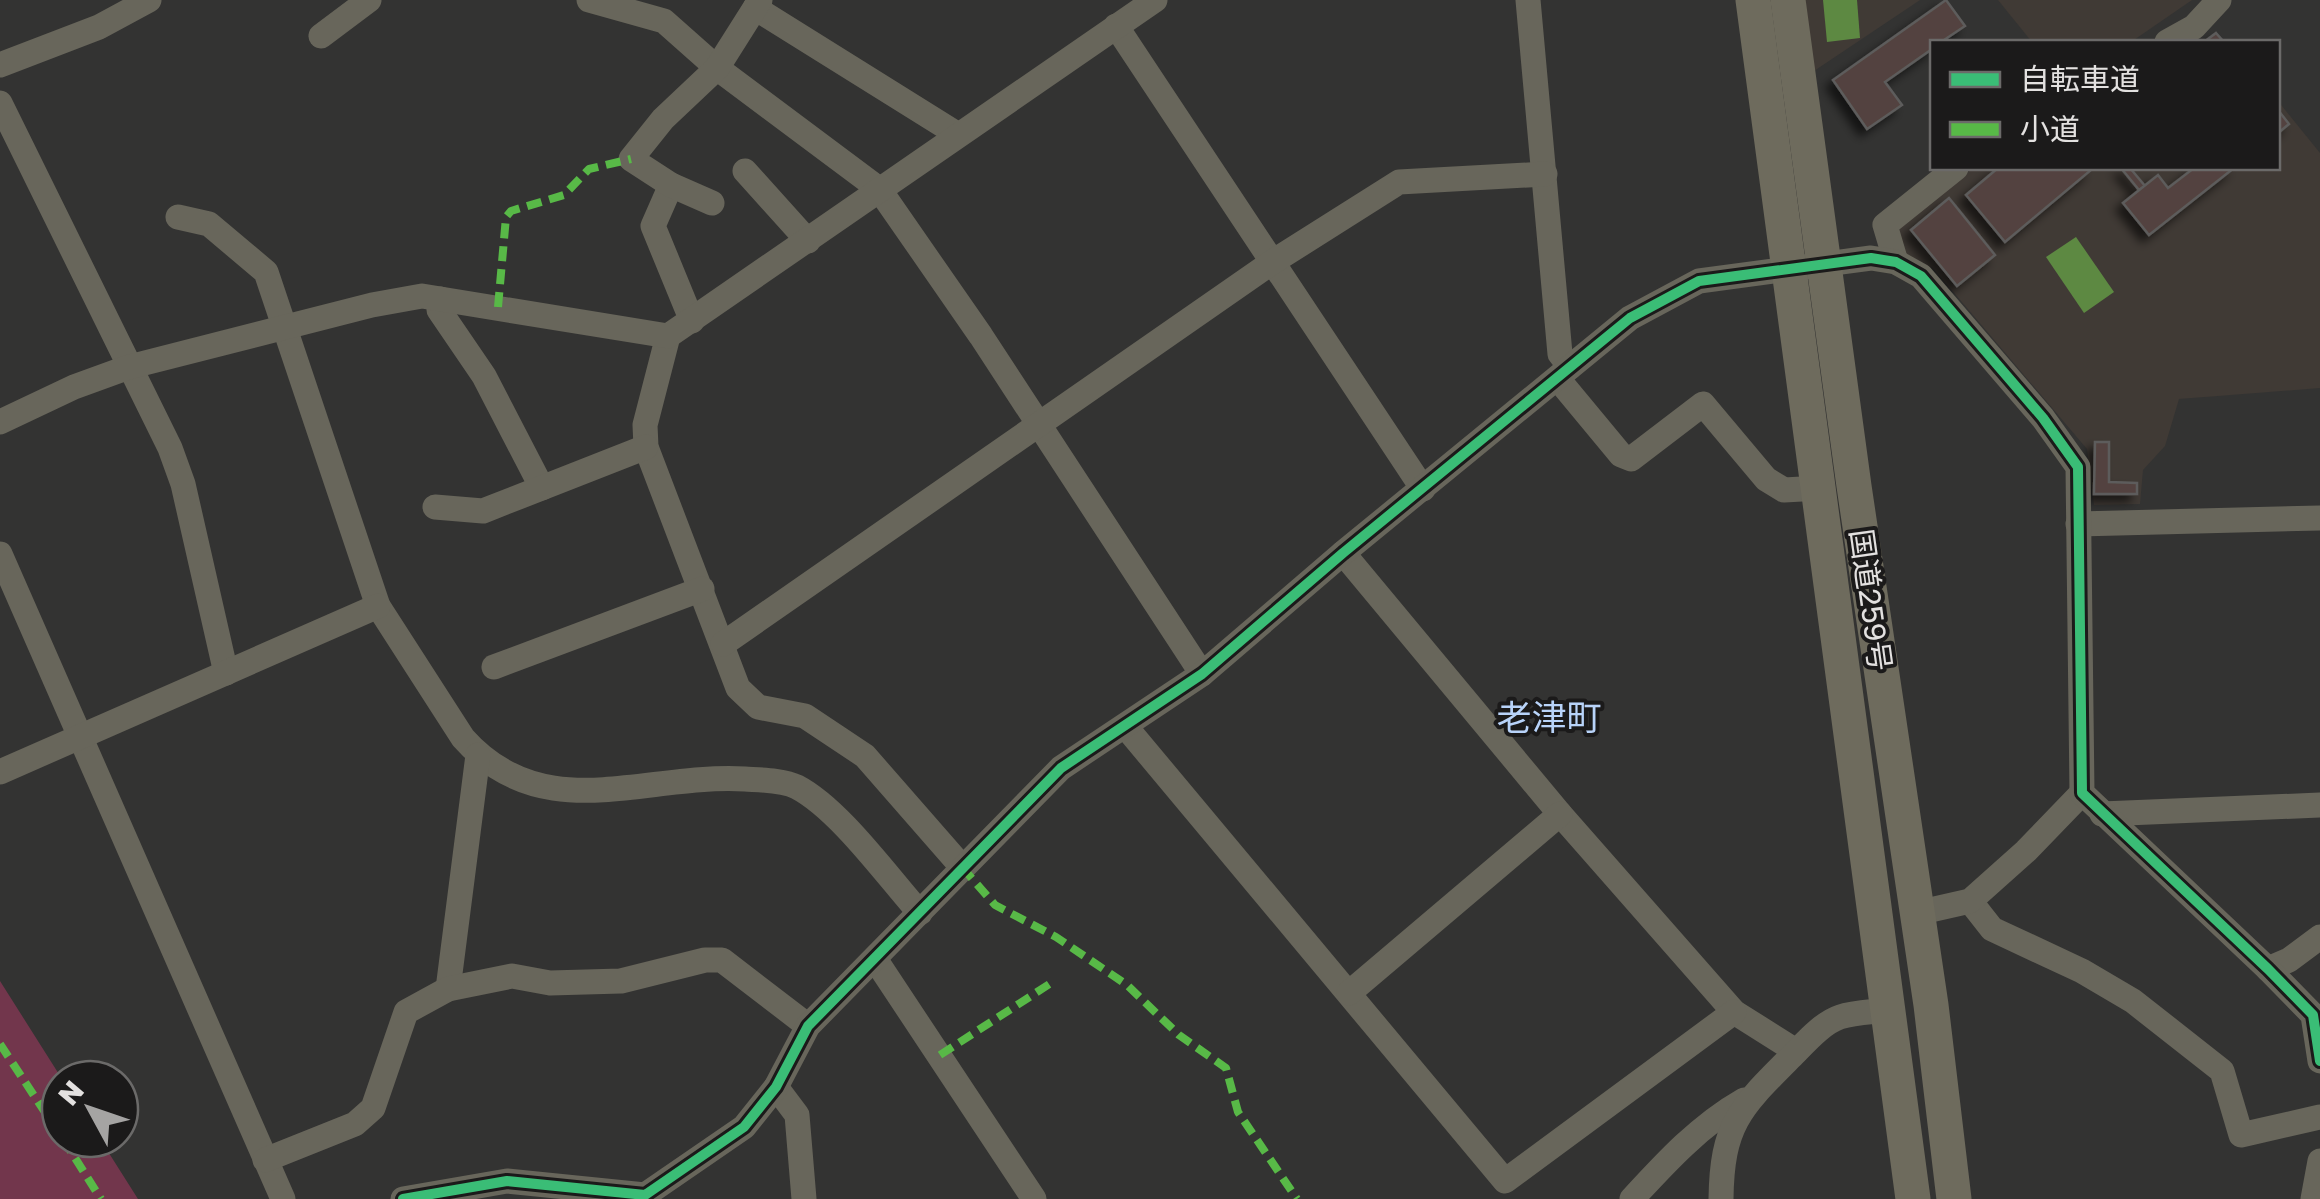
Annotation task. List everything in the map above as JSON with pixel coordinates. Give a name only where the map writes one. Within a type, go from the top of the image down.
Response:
[{"type":"highway","name":"国道259号","points":[[1753,0],[1913,1199]]},
{"type":"highway","name":"国道259号","points":[[1788,0],[1954,1199]]},
{"type":"street","points":[[0,65],[99,28],[149,0]]},
{"type":"street","points":[[321,36],[369,0]]},
{"type":"street","points":[[589,0],[664,21],[717,68],[879,189],[1202,674]]},
{"type":"street","points":[[0,422],[74,386],[129,367],[285,326],[422,296],[668,336],[1155,0]]},
{"type":"street","points":[[1528,0],[1564,373],[1620,455],[1631,458],[1703,404],[1766,479],[1784,490],[1820,488]]},
{"type":"street","points":[[2170,40],[2194,26],[2219,0]]},
{"type":"street","points":[[712,203],[670,185],[632,159],[663,118],[717,68],[757,4],[957,134]]},
{"type":"street","points":[[1116,26],[1423,490]]},
{"type":"street","points":[[0,103],[170,448],[183,484],[226,673]]},
{"type":"street","points":[[1896,262],[1885,225],[1954,170]]},
{"type":"street","points":[[745,171],[808,241]]},
{"type":"street","points":[[723,644],[1271,263],[1399,182],[1545,174]]},
{"type":"street","points":[[670,185],[654,226],[692,321]]},
{"type":"street","points":[[178,216],[209,224],[266,272],[378,606],[478,755],[539,787],[581,792],[725,778],[795,785],[829,810],[920,912]]},
{"type":"street","points":[[403,1199],[507,1181],[600,1195],[646,1197],[744,1127],[776,1087],[808,1026],[1061,768],[1202,674],[1630,318],[1699,281],[1872,258],[1896,262],[1921,276],[2043,418],[2078,468],[2082,794],[2312,1014],[2320,1061]]},
{"type":"street","points":[[440,299],[439,310],[484,376],[542,488]]},
{"type":"street","points":[[668,336],[645,426],[646,447],[738,688],[758,707],[805,716],[866,756],[962,868]]},
{"type":"street","points":[[435,507],[483,512],[646,447]]},
{"type":"street","points":[[2078,524],[2320,518]]},
{"type":"street","points":[[1344,553],[1560,814],[1734,1012],[1796,1051]]},
{"type":"street","points":[[0,554],[283,1199]]},
{"type":"street","points":[[494,667],[702,589]]},
{"type":"street","points":[[0,772],[378,606]]},
{"type":"street","points":[[1125,726],[1505,1182],[1734,1012]]},
{"type":"street","points":[[448,988],[478,755]]},
{"type":"street","points":[[1917,914],[1970,901],[2082,794]]},
{"type":"street","points":[[2102,814],[2320,805]]},
{"type":"street","points":[[1349,993],[1560,814]]},
{"type":"street","points":[[1970,901],[1992,929],[2082,971],[2132,1001],[2222,1071],[2241,1135],[2320,1116]]},
{"type":"street","points":[[2268,969],[2289,960],[2320,936]]},
{"type":"street","points":[[874,959],[1034,1199]]},
{"type":"street","points":[[265,1160],[354,1124],[372,1108],[406,1012],[448,988],[512,976],[550,983],[622,981],[704,960],[722,960],[808,1026]]},
{"type":"street","points":[[1721,1199],[1722,1156],[1733,1124],[1752,1096],[1825,1026],[1840,1017],[1887,1010]]},
{"type":"street","points":[[776,1087],[797,1116],[804,1199]]},
{"type":"street","points":[[1632,1199],[1720,1114],[1752,1096]]},
{"type":"street","points":[[2313,1199],[2320,1161]]},
{"type":"shaded area","points":[[1803,0],[1920,0],[1811,73]]},
{"type":"shaded area","points":[[1823,0],[1857,0],[1860,38],[1827,42]]},
{"type":"shaded area","points":[[1998,0],[2192,0],[2134,40],[2030,40]]},
{"type":"shaded area","points":[[2280,103],[2320,153],[2320,388],[2179,399],[2165,446],[2143,470],[2140,504],[2094,505],[2087,449],[1933,268],[1905,254],[1898,228],[1970,170],[2280,170]]},
{"type":"shaded area","points":[[2076,237],[2114,292],[2084,313],[2046,257]]},
{"type":"shaded area","points":[[0,981],[49,1059],[40,1059],[40,1159],[113,1159],[138,1199],[0,1199]]},
{"type":"building","points":[[1946,0],[1965,26],[1944,40],[1930,40],[1930,50],[1885,82],[1902,105],[1867,129],[1833,80]]},
{"type":"building","points":[[2280,113],[2289,124],[2280,131]]},
{"type":"building","points":[[1996,170],[2091,170],[2005,242],[1966,195]]},
{"type":"building","points":[[2123,170],[2132,170],[2145,186],[2139,190]]},
{"type":"building","points":[[2191,170],[2231,170],[2149,235],[2123,203],[2158,175],[2168,188]]},
{"type":"building","points":[[1949,198],[1995,255],[1957,286],[1911,230]]},
{"type":"building","points":[[2095,442],[2109,442],[2109,482],[2137,483],[2137,494],[2094,494]]},
{"type":"marked path","points":[[498,307],[506,217],[511,211],[564,195],[589,169],[631,159]]},
{"type":"marked path","points":[[962,867],[995,905],[1056,937],[1127,985],[1179,1035],[1226,1068],[1238,1112],[1297,1199]]},
{"type":"marked path","points":[[940,1055],[1051,983]]},
{"type":"marked path","points":[[0,1044],[40,1105]]},
{"type":"marked path","points":[[76,1159],[101,1199]]},
{"type":"cycle path","points":[[403,1199],[507,1181],[645,1195],[744,1127],[776,1087],[808,1026],[1061,768],[1202,674],[1630,318],[1699,281],[1871,258],[1896,262],[1921,276],[2043,418],[2078,467],[2082,793],[2313,1015],[2320,1061]]},
{"type":"district","name":"老津町","points":[[1549,717]]}]
